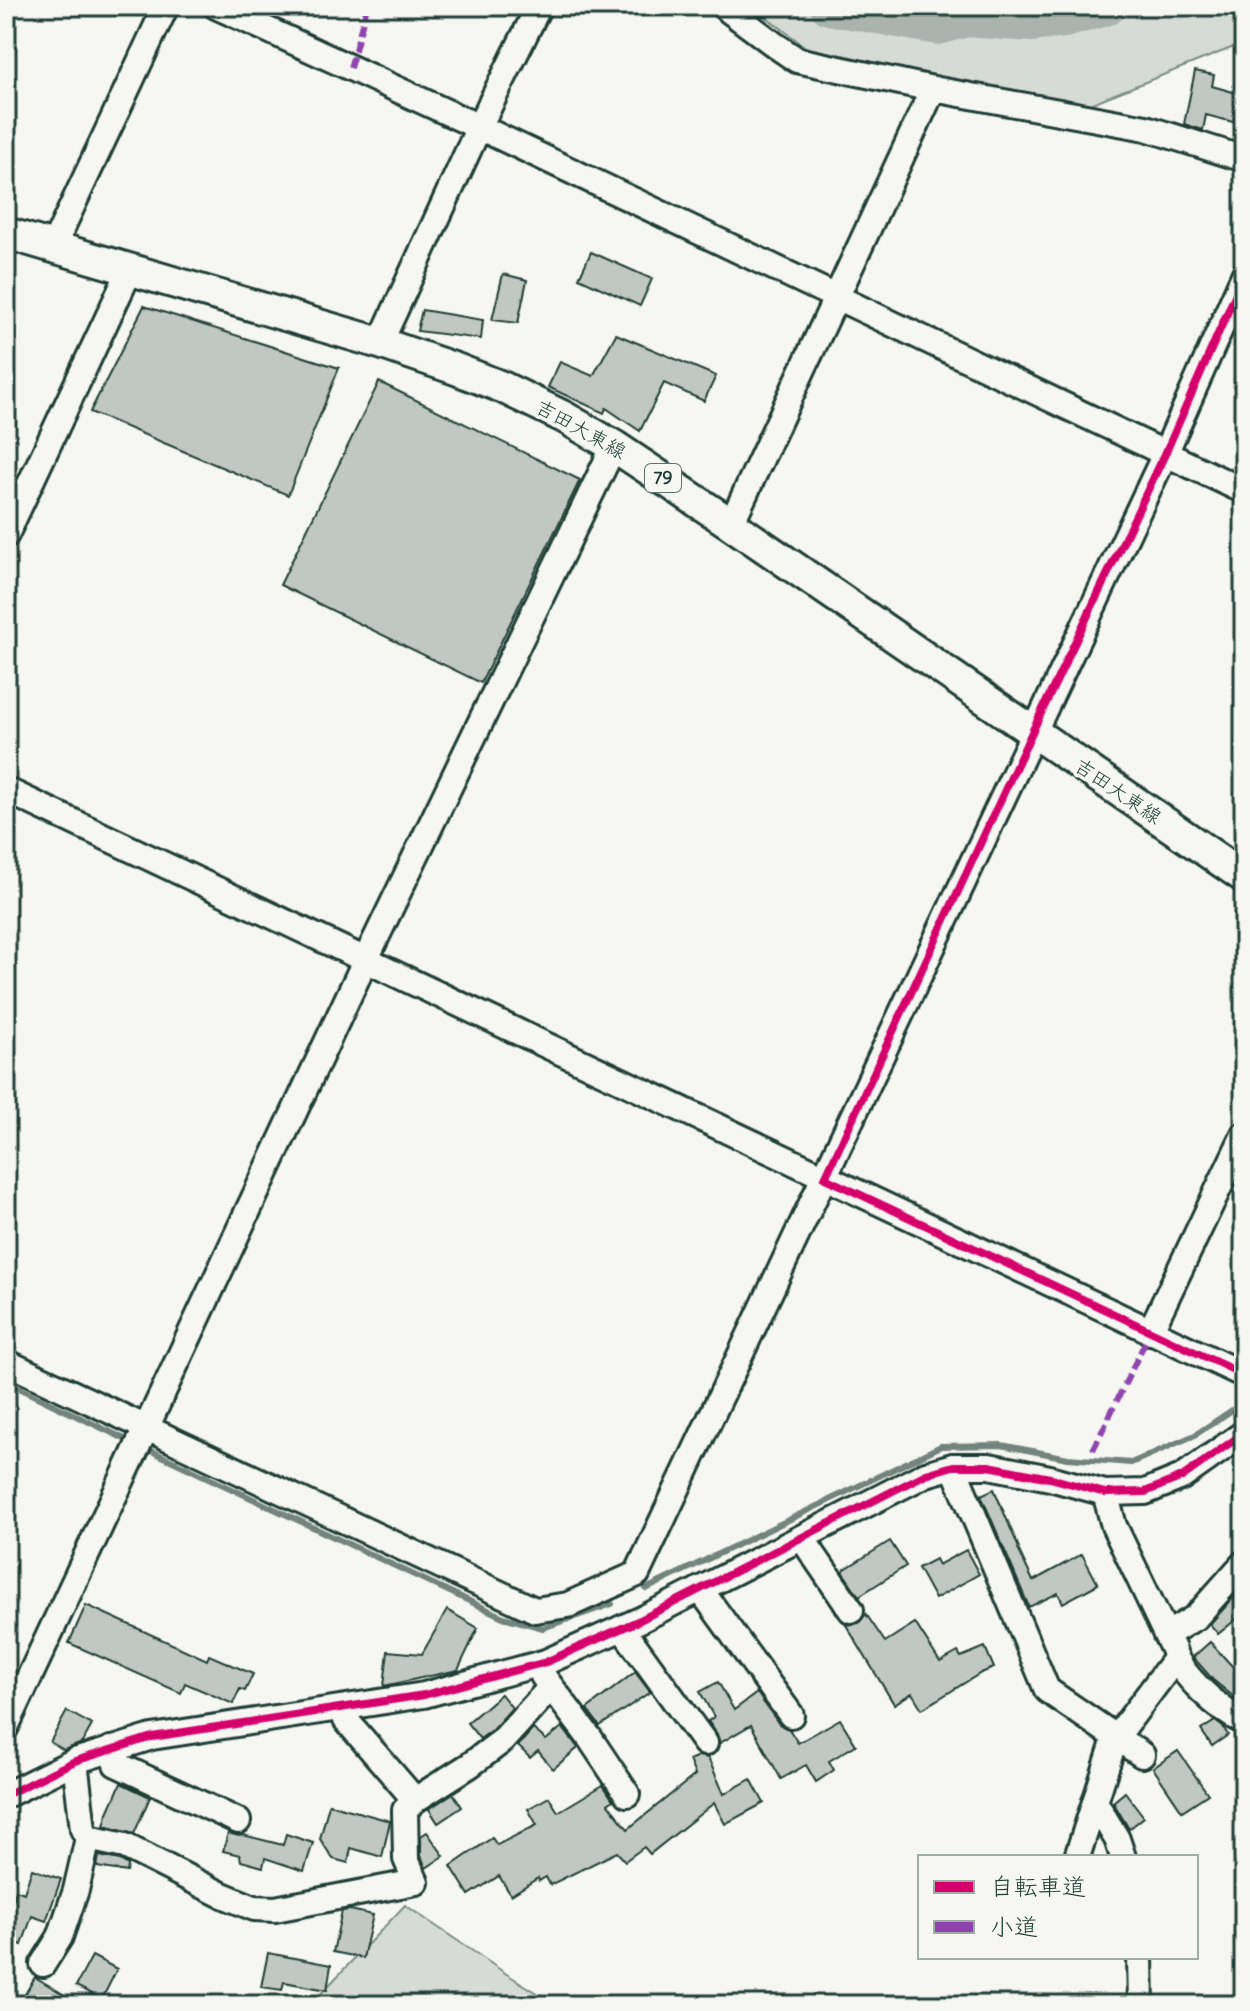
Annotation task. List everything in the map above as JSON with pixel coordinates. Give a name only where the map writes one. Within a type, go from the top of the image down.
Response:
[{"type":"main road","name":"吉田大東線","points":[[6,233],[380,343],[502,387],[564,417],[614,446],[731,524],[1244,877]]},
{"type":"street","points":[[53,247],[166,6]]},
{"type":"street","points":[[216,6],[479,127],[1244,491]]},
{"type":"street","points":[[380,343],[479,127],[539,6]]},
{"type":"street","points":[[723,6],[797,60],[933,89],[1146,128],[1244,159]]},
{"type":"street","points":[[731,524],[933,89]]},
{"type":"street","points":[[6,535],[130,270]]},
{"type":"street","points":[[6,1362],[140,1439],[535,1610],[568,1605],[637,1574],[1165,454],[1244,275]]},
{"type":"street","points":[[6,1727],[365,961],[614,446]]},
{"type":"street","points":[[6,790],[1244,1375]]},
{"type":"street","points":[[1150,1332],[1244,1135]]},
{"type":"street","points":[[6,1795],[75,1761],[152,1737],[424,1695],[537,1665],[631,1624],[926,1474],[953,1466],[989,1466],[1105,1493],[1145,1492],[1182,1477],[1238,1447]]},
{"type":"street","points":[[953,1466],[1047,1690],[1142,1755]]},
{"type":"street","points":[[1105,1493],[1114,1526],[1175,1659],[1229,1715],[1244,1722]]},
{"type":"street","points":[[802,1538],[851,1610]]},
{"type":"street","points":[[1166,1635],[1196,1617],[1244,1563]]},
{"type":"street","points":[[623,1580],[631,1624],[705,1743]]},
{"type":"street","points":[[700,1589],[791,1715]]},
{"type":"street","points":[[1078,1855],[1116,1736],[1175,1659]]},
{"type":"street","points":[[537,1665],[550,1688],[589,1737],[627,1794]]},
{"type":"street","points":[[88,1838],[125,1846],[254,1908],[275,1909],[416,1882],[406,1859],[405,1810],[502,1741],[550,1688]]},
{"type":"street","points":[[342,1708],[346,1720],[415,1800]]},
{"type":"street","points":[[111,1749],[116,1764],[238,1821]]},
{"type":"street","points":[[43,1964],[60,1937],[76,1890],[88,1838],[83,1829],[75,1761]]},
{"type":"street","points":[[1095,1802],[1117,1839],[1122,1855]]},
{"type":"street","points":[[1140,1959],[1141,2005]]},
{"type":"shaded area","points":[[752,6],[1244,6],[1244,43],[1077,109],[825,62]]},
{"type":"shaded area","points":[[405,1905],[505,1973],[557,2005],[310,2005]]},
{"type":"building","points":[[1195,71],[1214,75],[1212,86],[1240,94],[1233,122],[1206,115],[1203,130],[1184,124]]},
{"type":"building","points":[[591,252],[652,279],[640,306],[579,278]]},
{"type":"building","points":[[503,274],[527,280],[518,323],[492,320]]},
{"type":"building","points":[[144,306],[339,368],[288,495],[90,412]]},
{"type":"building","points":[[422,310],[483,320],[481,339],[417,331]]},
{"type":"building","points":[[616,334],[716,376],[704,401],[664,383],[640,431],[606,408],[604,413],[548,387],[560,362],[593,376]]},
{"type":"building","points":[[379,382],[580,480],[481,683],[280,585]]},
{"type":"building","points":[[994,1489],[1033,1581],[1082,1554],[1098,1584],[1063,1603],[1058,1593],[1029,1607],[981,1495]]},
{"type":"building","points":[[890,1541],[906,1566],[859,1596],[842,1571]]},
{"type":"building","points":[[966,1550],[979,1574],[935,1599],[918,1568],[935,1559],[938,1565]]},
{"type":"building","points":[[1244,1586],[1244,1613],[1218,1634],[1210,1624]]},
{"type":"building","points":[[86,1605],[207,1660],[209,1655],[253,1674],[245,1691],[240,1689],[233,1704],[185,1683],[181,1693],[69,1643]]},
{"type":"building","points":[[447,1610],[478,1628],[458,1670],[384,1686],[388,1651],[422,1654]]},
{"type":"building","points":[[866,1614],[885,1642],[915,1623],[940,1662],[958,1652],[961,1657],[985,1647],[994,1668],[922,1709],[912,1693],[894,1704],[846,1625],[859,1623]]},
{"type":"building","points":[[1210,1642],[1233,1667],[1244,1657],[1244,1697],[1239,1701],[1213,1680],[1193,1657]]},
{"type":"building","points":[[635,1672],[650,1692],[600,1726],[587,1709]]},
{"type":"building","points":[[718,1682],[734,1710],[757,1693],[779,1724],[789,1729],[798,1743],[840,1719],[856,1745],[829,1761],[834,1770],[816,1782],[806,1765],[781,1779],[751,1725],[720,1743],[708,1721],[714,1717],[700,1692]]},
{"type":"building","points":[[501,1694],[512,1708],[480,1739],[467,1723]]},
{"type":"building","points":[[67,1711],[92,1725],[82,1743],[64,1750],[50,1742]]},
{"type":"building","points":[[1215,1721],[1228,1735],[1212,1746],[1201,1730]]},
{"type":"building","points":[[562,1727],[578,1748],[553,1769],[538,1751],[530,1758],[518,1746],[533,1729],[546,1740]]},
{"type":"building","points":[[1178,1751],[1208,1794],[1182,1811],[1153,1768]]},
{"type":"building","points":[[698,1756],[708,1758],[724,1794],[751,1779],[764,1803],[725,1824],[714,1803],[650,1854],[644,1847],[625,1861],[617,1852],[550,1885],[546,1877],[539,1881],[538,1878],[511,1895],[499,1876],[469,1895],[451,1866],[492,1838],[497,1845],[537,1825],[528,1809],[549,1797],[558,1812],[603,1785],[613,1800],[608,1804],[628,1829],[695,1775],[689,1760]]},
{"type":"building","points":[[121,1783],[150,1797],[134,1834],[104,1826]]},
{"type":"building","points":[[1125,1792],[1144,1817],[1129,1829],[1113,1802]]},
{"type":"building","points":[[453,1793],[462,1807],[438,1823],[429,1809]]},
{"type":"building","points":[[329,1804],[390,1821],[382,1857],[351,1848],[348,1863],[333,1859],[320,1839]]},
{"type":"building","points":[[427,1832],[444,1856],[426,1868],[421,1856],[421,1836]]},
{"type":"building","points":[[228,1833],[283,1845],[286,1834],[313,1843],[304,1871],[265,1858],[263,1867],[241,1861],[240,1855],[223,1851]]},
{"type":"building","points":[[99,1856],[120,1860],[128,1865],[127,1872],[97,1867]]},
{"type":"building","points":[[32,1869],[61,1879],[46,1921],[32,1916],[22,1945],[6,1939],[6,1924],[16,1890],[24,1893]]},
{"type":"building","points":[[342,1911],[373,1915],[363,1958],[333,1952]]},
{"type":"building","points":[[268,1953],[331,1965],[327,1990],[284,1982],[282,1990],[261,1987]]},
{"type":"building","points":[[92,1956],[117,1969],[102,1999],[76,1986]]},
{"type":"building","points":[[35,1977],[81,2005],[35,2005],[23,1998]]},
{"type":"waterway","points":[[829,6],[938,26],[967,18],[1032,23],[1064,19],[1108,6]]},
{"type":"waterway","points":[[6,1382],[133,1443]]},
{"type":"waterway","points":[[646,1589],[941,1446],[1001,1445],[1068,1458],[1131,1463],[1195,1435],[1244,1402]]},
{"type":"waterway","points":[[143,1447],[503,1617],[543,1628],[612,1604]]},
{"type":"marked path","points":[[350,68],[367,6]]},
{"type":"marked path","points":[[1093,1450],[1150,1332]]},
{"type":"cycle path","points":[[1244,275],[1165,454],[825,1178],[1244,1375]]},
{"type":"cycle path","points":[[6,1795],[75,1761],[152,1737],[424,1695],[546,1662],[640,1620],[926,1474],[953,1466],[989,1466],[1105,1493],[1145,1492],[1182,1477],[1244,1433]]}]
